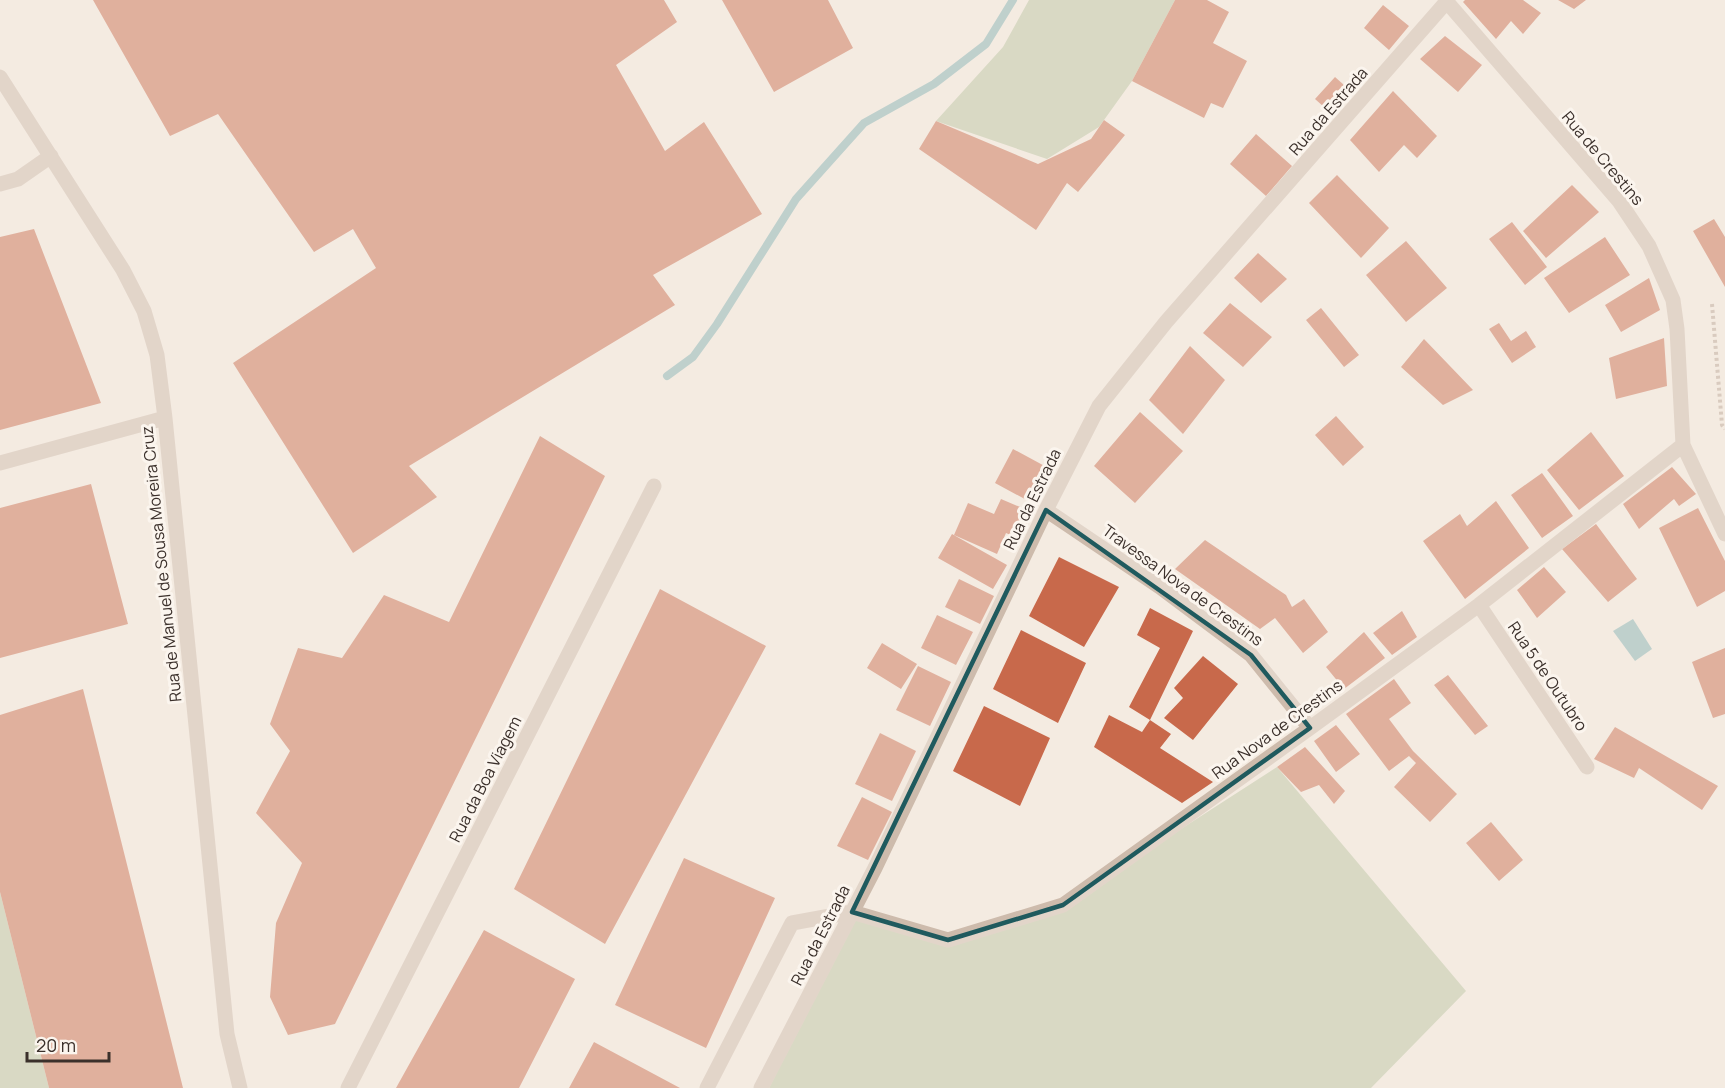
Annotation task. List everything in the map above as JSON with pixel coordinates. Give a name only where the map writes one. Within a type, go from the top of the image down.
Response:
[{"type":"street","name":"Rua de Crestins","points":[[1447,1],[1619,201],[1649,246],[1673,300],[1677,329],[1683,445],[1725,534]]},
{"type":"street","name":"Rua da Estrada","points":[[761,1088],[875,868],[1098,406],[1166,322],[1447,1]]},
{"type":"street","name":"Rua de Manuel de Sousa Moreira Cruz","points":[[0,77],[123,270],[144,311],[157,355],[227,1034],[240,1088]]},
{"type":"street","points":[[0,184],[18,179],[51,156]]},
{"type":"street","points":[[0,463],[165,418]]},
{"type":"street","name":"Rua Nova de Crestins","points":[[852,912],[948,940],[1063,905],[1479,605],[1683,445]]},
{"type":"street","name":"Rua da Boa Viagem","points":[[348,1088],[654,486]]},
{"type":"street","name":"Travessa Nova de Crestins","points":[[1046,510],[1160,587],[1251,655],[1310,728]]},
{"type":"street","name":"Rua 5 de Outubro","points":[[1479,605],[1587,766]]},
{"type":"street","points":[[707,1088],[792,923],[852,912]]},
{"type":"path","points":[[1712,304],[1722,425],[1725,429]]},
{"type":"highlighted area","points":[[1046,510],[1251,655],[1310,728],[1063,905],[948,940],[852,912]]},
{"type":"green space","points":[[1029,0],[1175,0],[1132,81],[1099,127],[1047,159],[936,121],[1003,47]]},
{"type":"green space","points":[[1277,767],[1466,991],[1371,1088],[769,1088],[852,912],[948,940],[1063,905]]},
{"type":"green space","points":[[0,892],[49,1088],[0,1088]]},
{"type":"water","points":[[1633,619],[1652,649],[1635,661],[1613,631]]},
{"type":"building","points":[[93,0],[664,0],[677,22],[616,65],[665,151],[704,122],[762,214],[653,275],[675,305],[409,466],[437,497],[353,553],[233,363],[376,268],[353,229],[314,252],[218,114],[170,136]]},
{"type":"building","points":[[722,0],[828,0],[853,48],[774,92]]},
{"type":"building","points":[[1175,0],[1207,0],[1229,12],[1213,43],[1247,61],[1223,108],[1211,103],[1204,118],[1132,81]]},
{"type":"building","points":[[1465,0],[1523,0],[1541,13],[1523,34],[1511,21],[1496,39],[1463,2]]},
{"type":"building","points":[[1558,0],[1586,0],[1574,9]]},
{"type":"building","points":[[1383,5],[1409,26],[1389,50],[1364,28]]},
{"type":"building","points":[[1445,36],[1482,65],[1458,92],[1420,59]]},
{"type":"building","points":[[1335,77],[1353,93],[1333,115],[1315,99]]},
{"type":"building","points":[[1393,91],[1437,136],[1417,158],[1404,145],[1379,172],[1350,140]]},
{"type":"building","points":[[1104,120],[1125,135],[1078,192],[1067,183],[1036,230],[919,149],[936,121],[1038,164],[1091,139]]},
{"type":"building","points":[[1256,134],[1292,166],[1266,196],[1230,164]]},
{"type":"building","points":[[1337,175],[1389,228],[1361,258],[1309,203]]},
{"type":"building","points":[[1572,185],[1599,212],[1546,258],[1523,231]]},
{"type":"building","points":[[1714,219],[1725,237],[1725,287],[1693,231]]},
{"type":"building","points":[[1512,222],[1547,267],[1525,285],[1489,239]]},
{"type":"building","points":[[34,229],[101,403],[0,430],[0,237]]},
{"type":"building","points":[[1605,237],[1630,275],[1569,313],[1544,278]]},
{"type":"building","points":[[1406,241],[1447,288],[1406,322],[1366,275]]},
{"type":"building","points":[[1258,253],[1287,279],[1261,303],[1234,278]]},
{"type":"building","points":[[1649,278],[1660,310],[1621,332],[1605,305]]},
{"type":"building","points":[[1230,303],[1272,337],[1243,367],[1203,333]]},
{"type":"building","points":[[1321,308],[1359,355],[1344,367],[1306,320]]},
{"type":"building","points":[[1499,323],[1511,341],[1526,331],[1536,347],[1512,363],[1489,329]]},
{"type":"building","points":[[1664,338],[1667,386],[1616,399],[1609,358]]},
{"type":"building","points":[[1424,339],[1473,390],[1443,405],[1401,367]]},
{"type":"building","points":[[1190,346],[1225,380],[1183,434],[1149,400]]},
{"type":"building","points":[[1140,412],[1183,451],[1135,503],[1094,466]]},
{"type":"building","points":[[1336,416],[1364,447],[1343,466],[1315,435]]},
{"type":"building","points":[[1591,432],[1624,476],[1579,510],[1547,470]]},
{"type":"building","points":[[540,436],[605,476],[335,1024],[288,1035],[270,997],[276,923],[302,863],[256,813],[290,751],[270,724],[298,648],[342,658],[384,595],[449,622]]},
{"type":"building","points":[[1013,449],[1052,470],[1034,504],[995,483]]},
{"type":"building","points":[[1672,467],[1696,494],[1679,506],[1674,499],[1639,529],[1623,504]]},
{"type":"building","points":[[1542,473],[1573,516],[1542,538],[1511,495]]},
{"type":"building","points":[[91,484],[128,624],[0,658],[0,508]]},
{"type":"building","points":[[1001,499],[1032,512],[1020,539],[1006,533],[997,554],[954,535],[968,503],[994,514]]},
{"type":"building","points":[[1496,501],[1529,548],[1465,599],[1423,541],[1460,514],[1467,526]]},
{"type":"building","points":[[1698,508],[1725,561],[1725,591],[1697,607],[1659,528]]},
{"type":"building","points":[[1596,524],[1637,579],[1608,602],[1562,549]]},
{"type":"building","points":[[952,534],[1007,565],[993,589],[938,558]]},
{"type":"building","points":[[1205,540],[1286,595],[1292,607],[1304,599],[1328,632],[1303,653],[1275,618],[1260,629],[1175,569]]},
{"type":"building","points":[[1059,557],[1119,587],[1084,647],[1029,616]]},
{"type":"building","points":[[1544,567],[1566,592],[1537,618],[1517,590]]},
{"type":"building","points":[[959,579],[994,596],[980,624],[945,607]]},
{"type":"building","points":[[660,589],[766,646],[605,944],[514,889]]},
{"type":"building","points":[[1150,608],[1193,631],[1150,720],[1129,707],[1160,648],[1137,635]]},
{"type":"building","points":[[1402,611],[1417,637],[1392,655],[1373,633]]},
{"type":"building","points":[[937,615],[973,632],[956,665],[921,648]]},
{"type":"building","points":[[1021,630],[1086,663],[1058,723],[993,689]]},
{"type":"building","points":[[1364,632],[1385,658],[1344,689],[1326,667]]},
{"type":"building","points":[[882,643],[917,664],[901,689],[867,668]]},
{"type":"building","points":[[1725,648],[1725,714],[1713,718],[1692,662]]},
{"type":"building","points":[[1203,656],[1238,684],[1193,740],[1164,718],[1183,698],[1174,688]]},
{"type":"building","points":[[918,666],[951,682],[930,726],[896,710]]},
{"type":"building","points":[[1448,675],[1488,726],[1475,735],[1434,685]]},
{"type":"building","points":[[1394,679],[1411,703],[1389,719],[1413,751],[1457,794],[1430,822],[1394,787],[1416,763],[1409,756],[1389,771],[1346,714]]},
{"type":"building","points":[[83,689],[183,1088],[49,1088],[0,892],[0,715]]},
{"type":"building","points":[[984,706],[1050,738],[1020,806],[953,771]]},
{"type":"building","points":[[1109,715],[1142,732],[1150,720],[1171,734],[1160,748],[1213,782],[1182,803],[1094,747]]},
{"type":"building","points":[[1336,725],[1360,754],[1336,772],[1314,741]]},
{"type":"building","points":[[1615,727],[1718,786],[1702,810],[1639,768],[1634,778],[1594,759]]},
{"type":"building","points":[[880,733],[916,751],[892,801],[855,784]]},
{"type":"building","points":[[1305,747],[1345,791],[1334,804],[1319,785],[1301,792],[1277,767]]},
{"type":"building","points":[[862,797],[892,812],[868,860],[837,846]]},
{"type":"building","points":[[1491,822],[1523,860],[1499,881],[1466,843]]},
{"type":"building","points":[[684,858],[775,898],[706,1048],[615,1005]]},
{"type":"building","points":[[484,930],[575,979],[519,1088],[396,1088]]},
{"type":"building","points":[[594,1042],[680,1088],[569,1088]]},
{"type":"waterway","points":[[667,376],[693,357],[717,324],[796,199],[864,123],[934,84],[986,44],[1013,0]]}]
